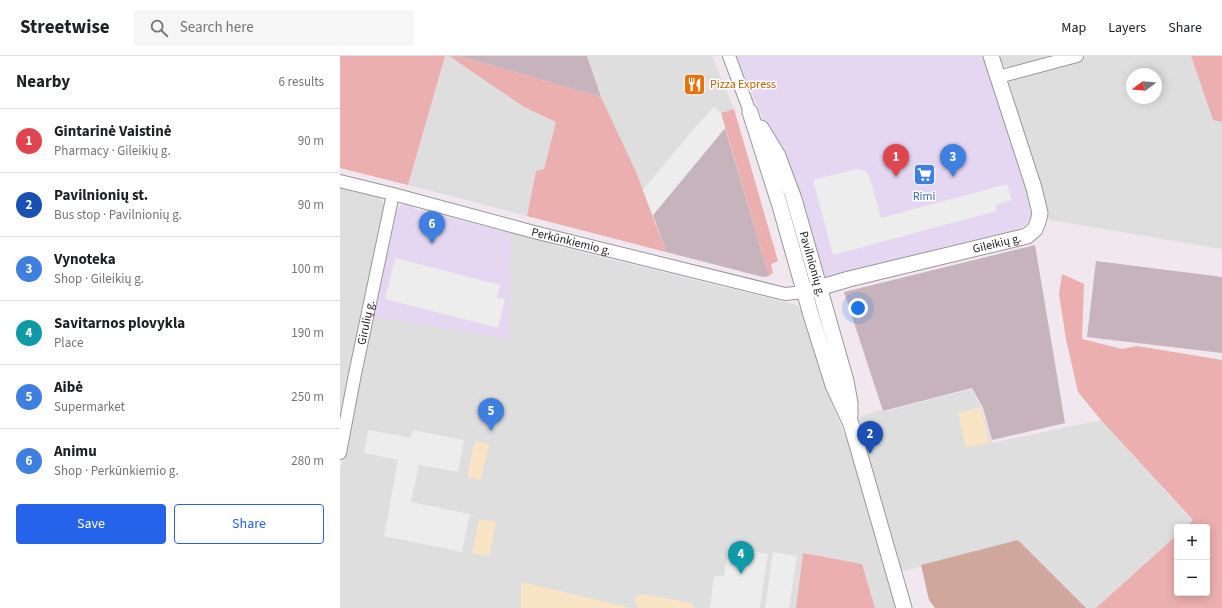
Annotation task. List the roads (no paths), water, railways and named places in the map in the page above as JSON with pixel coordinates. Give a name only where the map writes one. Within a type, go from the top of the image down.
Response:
[{"type":"street","name":"Pavilnionių g.","points":[[729,56],[750,112],[780,206],[832,385],[851,424],[904,608]]},
{"type":"street","name":"Gileikių g.","points":[[804,292],[1027,236],[1034,229],[1038,222],[1040,213],[1034,188],[991,56]]},
{"type":"street","points":[[998,77],[1077,56]]},
{"type":"street","name":"Pavilnionių g.","points":[[750,112],[772,144],[787,178],[846,381],[850,403],[851,424]]},
{"type":"street","name":"Perkūnkiemio g.","points":[[340,181],[534,232],[785,294],[804,292]]},
{"type":"street","name":"Girulių g.","points":[[340,453],[356,367],[393,194]]},
{"type":"place","name":"Pizza Express","points":[[695,84]]},
{"type":"place","name":"Rimi","points":[[924,175]]},
{"type":"place","name":"Gintarinė Vaistinė","points":[[896,177]]},
{"type":"place","name":"Vynoteka","points":[[953,177]]},
{"type":"place","name":"Animu","points":[[432,244]]},
{"type":"place","name":"Aibė","points":[[491,431]]},
{"type":"place","name":"Pavilnionių st.","points":[[870,454]]},
{"type":"place","name":"Savitarnos plovykla","points":[[741,574]]}]
